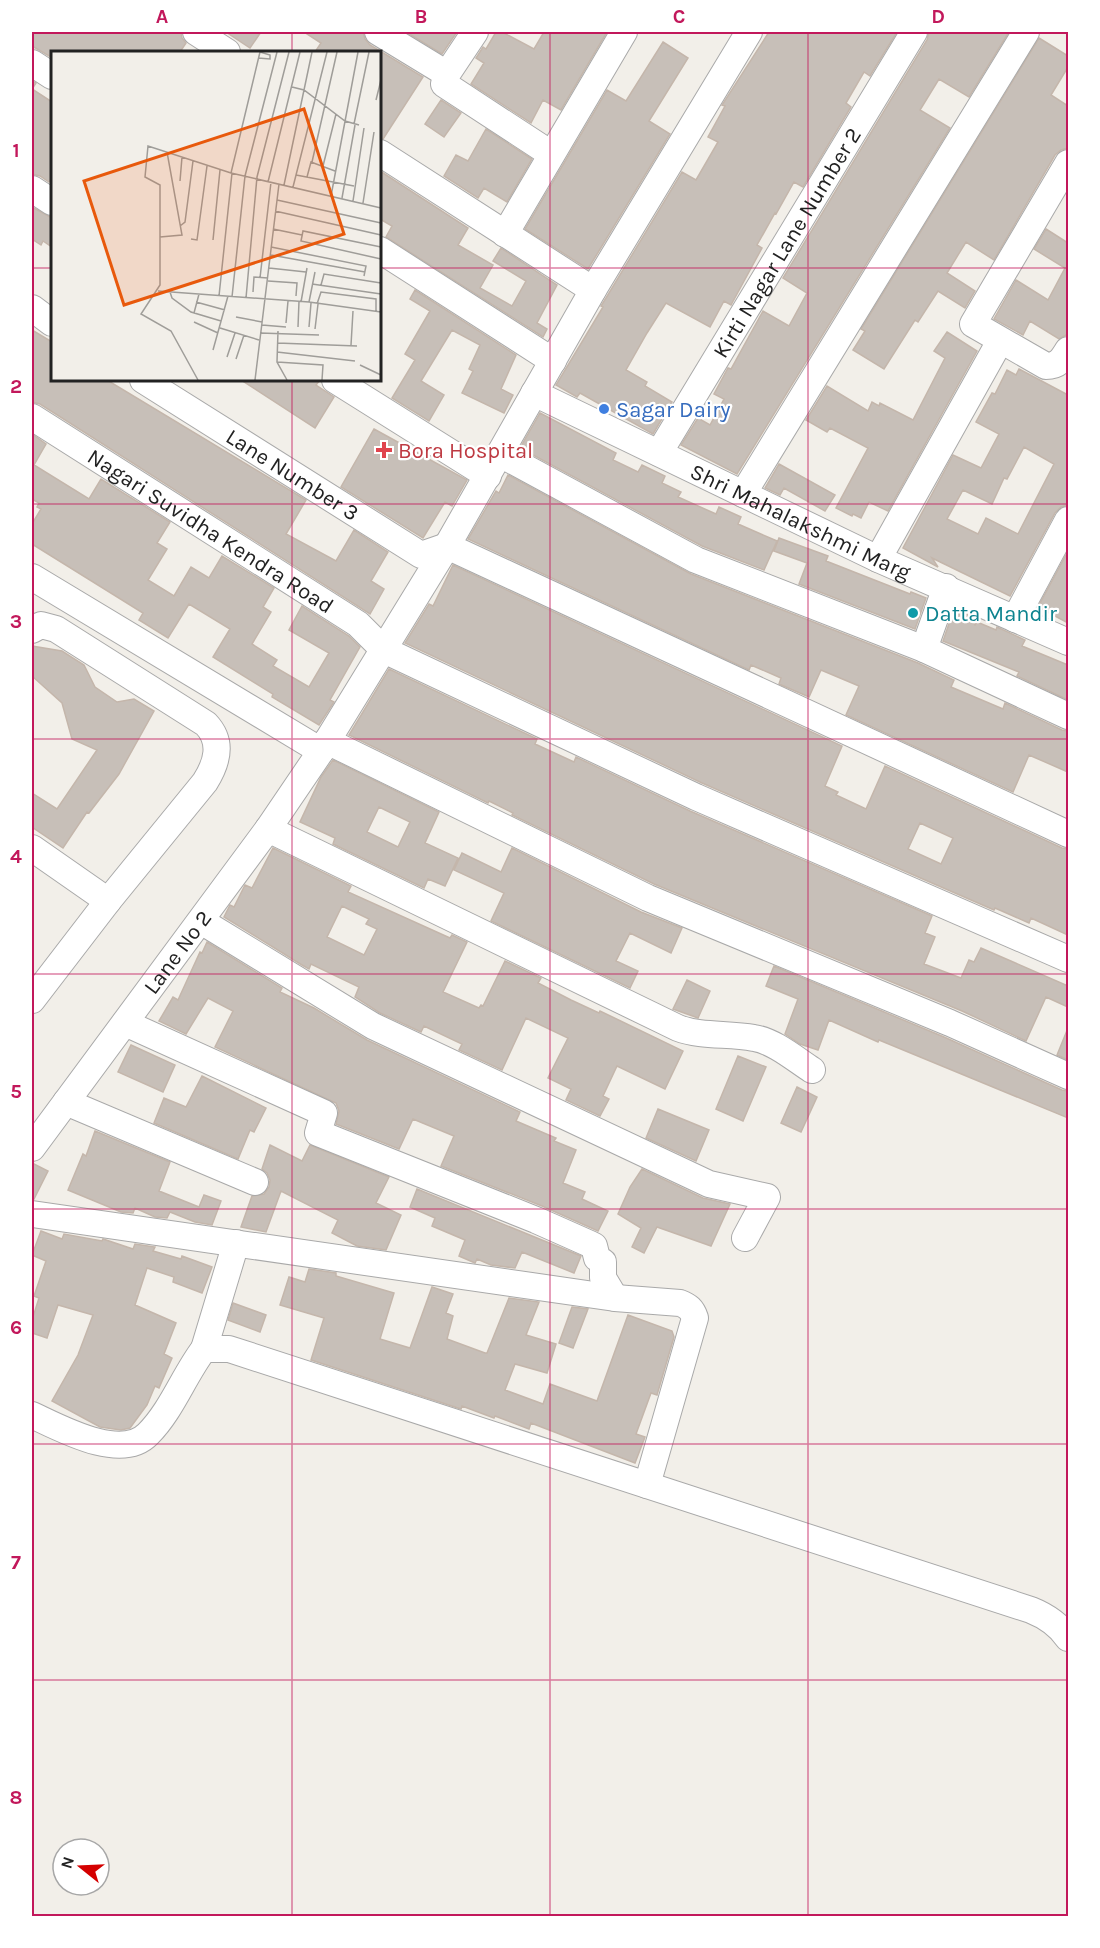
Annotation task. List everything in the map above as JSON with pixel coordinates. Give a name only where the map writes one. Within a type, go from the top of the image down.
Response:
[{"type":"street","points":[[196,32],[225,51]]},
{"type":"street","points":[[378,32],[447,74]]},
{"type":"street","points":[[475,32],[447,74],[444,84],[551,154]]},
{"type":"street","points":[[505,234],[624,32]]},
{"type":"street","name":"Lane No 2","points":[[32,1148],[268,829],[324,746],[447,546],[593,290],[749,32]]},
{"type":"street","name":"Kirti Nagar Lane Number 2","points":[[659,453],[914,32]]},
{"type":"street","points":[[743,494],[1026,32]]},
{"type":"street","points":[[32,63],[51,75]]},
{"type":"street","points":[[381,154],[593,290]]},
{"type":"street","points":[[1068,163],[973,324],[1046,366],[1055,366],[1068,350]]},
{"type":"street","points":[[32,189],[51,201]]},
{"type":"street","points":[[381,251],[554,361]]},
{"type":"street","points":[[32,308],[51,322]]},
{"type":"street","points":[[878,559],[1000,341]]},
{"type":"street","name":"Lane Number 3","points":[[144,381],[421,555],[447,546]]},
{"type":"street","points":[[337,381],[494,465],[696,560],[924,649],[1068,716]]},
{"type":"street","name":"Shri Mahalakshmi Marg","points":[[534,393],[878,559],[1068,642]]},
{"type":"street","name":"Nagari Suvidha Kendra Road","points":[[32,417],[358,624],[384,650],[696,797],[1068,959]]},
{"type":"street","points":[[1015,619],[1068,520]]},
{"type":"street","points":[[447,546],[1068,834]]},
{"type":"street","points":[[32,577],[324,746],[648,898],[950,1023],[1068,1076]]},
{"type":"street","points":[[924,649],[946,587]]},
{"type":"street","points":[[32,630],[41,625],[56,629],[206,724],[214,732],[217,742],[216,761],[205,782],[108,901],[32,1000]]},
{"type":"street","points":[[268,829],[678,1028],[691,1033],[755,1038],[770,1043],[812,1070]]},
{"type":"street","points":[[32,848],[108,901]]},
{"type":"street","points":[[201,921],[373,1026],[709,1184],[767,1197],[745,1238]]},
{"type":"street","points":[[125,1023],[324,1113],[318,1133],[536,1220],[594,1246],[597,1258],[603,1262],[603,1278],[615,1298]]},
{"type":"street","points":[[66,1102],[255,1182]]},
{"type":"street","points":[[32,1214],[615,1298],[687,1305],[693,1311],[695,1318],[647,1485]]},
{"type":"street","points":[[32,1415],[73,1434],[101,1443],[126,1446],[147,1436],[204,1349],[236,1243]]},
{"type":"street","points":[[204,1349],[229,1349],[1040,1613],[1062,1629],[1068,1638]]},
{"type":"building","points":[[32,32],[181,32],[186,43],[181,51],[51,51],[51,57],[32,46]]},
{"type":"building","points":[[226,32],[261,32],[250,48]]},
{"type":"building","points":[[304,32],[363,32],[370,45],[380,51],[316,51],[321,43]]},
{"type":"building","points":[[406,32],[457,32],[442,54]]},
{"type":"building","points":[[496,32],[502,32],[534,49],[544,32],[607,32],[561,110],[543,100],[531,123],[471,84],[484,63],[476,58],[483,47],[486,49]]},
{"type":"building","points":[[769,32],[897,32],[870,76],[864,72],[846,103],[851,107],[803,187],[794,182],[775,213],[757,245],[762,248],[731,305],[724,301],[710,327],[666,303],[647,333],[626,370],[647,382],[645,386],[672,402],[653,434],[580,393],[577,397],[556,385],[682,172],[696,180],[718,142],[708,137],[725,106],[722,105]]},
{"type":"building","points":[[929,32],[1009,32],[969,97],[939,79],[920,110],[950,128],[737,474],[681,445],[698,418],[710,425],[724,399],[714,394],[728,368],[731,369],[763,311],[789,326],[807,293],[783,278],[927,40]]},
{"type":"building","points":[[1039,38],[1068,56],[1068,67],[1051,95],[1068,106],[1068,148],[1055,155],[994,260],[966,242],[947,273],[975,291],[965,308],[938,291],[918,322],[915,320],[884,369],[853,350],[865,331],[861,329]]},
{"type":"building","points":[[663,42],[688,58],[649,121],[670,134],[588,269],[525,229],[607,90],[626,101]]},
{"type":"building","points":[[381,52],[423,77],[383,139],[381,138]]},
{"type":"building","points":[[32,89],[51,101],[51,179],[49,182],[32,174]]},
{"type":"building","points":[[441,100],[461,113],[444,137],[425,124]]},
{"type":"building","points":[[486,129],[532,159],[507,202],[484,188],[478,198],[444,176],[456,155],[468,161]]},
{"type":"building","points":[[381,172],[468,228],[458,245],[493,265],[480,288],[512,306],[526,281],[493,261],[501,248],[557,285],[537,323],[547,329],[543,337],[386,237],[392,226],[381,220]]},
{"type":"building","points":[[32,207],[51,217],[51,246],[43,241],[41,245],[32,239]]},
{"type":"building","points":[[1046,229],[1068,243],[1068,334],[1059,339],[1030,321],[1023,335],[994,319],[1016,280],[1048,300],[1065,268],[1034,249]]},
{"type":"building","points":[[415,290],[516,355],[501,389],[513,395],[504,413],[462,393],[473,371],[469,369],[480,345],[452,330],[421,381],[444,395],[429,421],[392,398],[415,360],[405,354],[430,311],[410,299]]},
{"type":"building","points":[[32,330],[51,341],[51,381],[109,381],[306,500],[286,534],[336,561],[354,530],[388,552],[371,581],[384,589],[370,614],[40,404],[32,402]]},
{"type":"building","points":[[947,332],[977,351],[888,511],[869,502],[861,518],[836,508],[868,448],[830,428],[827,432],[806,420],[827,386],[868,411],[872,402],[879,406],[880,403],[913,420],[945,358],[934,351]]},
{"type":"building","points":[[1019,369],[1068,395],[1068,505],[1061,507],[1055,513],[1010,596],[932,558],[938,567],[903,548],[953,455],[981,468],[999,434],[976,422],[992,393],[995,394],[1007,370],[1016,375]],"holes":[[[1024,447],[1054,464],[1018,534],[986,518],[978,534],[947,519],[963,490],[992,504],[1004,478],[1007,479]]]},
{"type":"building","points":[[243,381],[319,381],[316,385],[334,397],[315,428]]},
{"type":"building","points":[[540,413],[616,453],[613,460],[638,472],[642,465],[665,476],[662,483],[681,492],[678,497],[716,514],[719,507],[741,517],[738,524],[777,541],[764,570],[702,546],[520,448]]},
{"type":"building","points":[[374,429],[467,480],[452,506],[445,502],[423,538],[341,487]]},
{"type":"building","points":[[32,434],[46,444],[34,465],[89,499],[101,479],[170,522],[157,543],[167,549],[148,580],[174,596],[191,567],[209,578],[222,556],[274,588],[263,607],[271,612],[252,644],[277,660],[273,666],[309,687],[329,653],[289,630],[302,606],[349,636],[360,647],[330,700],[334,702],[319,725],[272,697],[273,694],[213,657],[230,629],[189,604],[168,638],[139,620],[143,613],[32,544],[32,524],[41,509],[37,507],[39,503],[32,499]]},
{"type":"building","points":[[779,464],[835,495],[825,511],[784,488],[780,495],[765,488]]},
{"type":"building","points":[[508,475],[691,574],[918,663],[954,680],[951,687],[1003,709],[1005,703],[1068,731],[1068,772],[1029,755],[1013,792],[846,715],[859,686],[821,670],[809,697],[779,684],[781,678],[751,665],[749,670],[468,539],[496,491],[499,493]]},
{"type":"building","points":[[779,538],[828,556],[826,561],[910,594],[911,592],[926,598],[915,629],[799,584],[807,563],[774,551]]},
{"type":"building","points":[[1068,551],[1068,623],[1038,607]]},
{"type":"building","points":[[453,565],[842,746],[825,786],[838,792],[836,795],[866,809],[885,766],[1068,849],[1068,935],[1031,918],[1029,923],[995,908],[994,910],[702,783],[405,643],[429,604],[433,606]],"holes":[[[920,823],[953,838],[941,864],[908,849]]]},
{"type":"building","points":[[954,609],[968,615],[975,625],[977,622],[996,630],[997,627],[1025,640],[1022,646],[1068,665],[1068,700],[1017,676],[1019,672],[943,641]]},
{"type":"building","points":[[32,646],[62,651],[84,665],[95,687],[117,702],[134,699],[154,711],[119,774],[89,813],[87,812],[63,848],[32,827],[32,793],[57,809],[97,750],[72,739],[62,703],[32,676]]},
{"type":"building","points":[[389,669],[537,739],[535,744],[574,762],[576,757],[690,811],[932,916],[925,933],[935,937],[924,964],[961,978],[969,960],[974,962],[981,948],[1068,986],[1068,1007],[1046,997],[1026,1041],[962,1011],[654,884],[512,815],[513,813],[489,801],[488,803],[349,735]]},
{"type":"building","points":[[333,760],[439,812],[425,843],[458,858],[445,886],[428,879],[424,888],[333,844],[335,838],[300,822],[321,777]],"holes":[[[379,807],[410,822],[398,847],[367,832]]]},
{"type":"building","points":[[273,848],[351,886],[348,892],[450,938],[452,935],[467,942],[443,992],[479,1008],[483,1006],[505,961],[541,978],[538,983],[571,1000],[599,1013],[600,1011],[683,1051],[665,1089],[617,1066],[603,1096],[609,1099],[600,1116],[566,1100],[571,1089],[548,1078],[568,1038],[526,1018],[502,1070],[459,1050],[462,1044],[424,1026],[421,1032],[380,1013],[355,997],[359,987],[311,964],[309,969],[224,917],[230,905],[234,907],[245,885],[252,888]],"holes":[[[342,906],[369,919],[366,924],[377,929],[364,955],[327,937]]]},
{"type":"building","points":[[512,848],[641,912],[682,928],[671,953],[630,933],[616,961],[638,971],[630,988],[491,921],[504,893],[454,870],[462,853],[501,872]]},
{"type":"building","points":[[207,942],[282,988],[280,992],[314,1008],[367,1040],[520,1112],[516,1121],[556,1138],[554,1141],[576,1150],[563,1183],[585,1192],[582,1199],[608,1211],[598,1231],[441,1166],[454,1136],[413,1119],[399,1149],[336,1124],[339,1111],[336,1103],[215,1047],[233,1011],[208,998],[186,1034],[159,1021],[173,997],[178,1000]]},
{"type":"building","points":[[774,966],[1068,1091],[1068,1118],[829,1020],[818,1050],[800,1044],[785,1034],[798,999],[766,986]]},
{"type":"building","points":[[687,980],[710,991],[698,1018],[673,1009]]},
{"type":"building","points":[[1068,1028],[1068,1060],[1057,1055]]},
{"type":"building","points":[[131,1045],[175,1065],[163,1092],[118,1072]]},
{"type":"building","points":[[738,1056],[766,1067],[743,1121],[716,1109]]},
{"type":"building","points":[[202,1076],[266,1108],[254,1132],[250,1130],[238,1159],[154,1123],[164,1098],[186,1107]]},
{"type":"building","points":[[797,1087],[817,1097],[801,1132],[781,1123]]},
{"type":"building","points":[[658,1109],[709,1130],[696,1161],[646,1138]]},
{"type":"building","points":[[95,1131],[170,1162],[159,1191],[199,1207],[204,1195],[221,1201],[212,1225],[195,1222],[170,1212],[167,1218],[155,1217],[135,1208],[133,1213],[121,1212],[68,1190],[83,1154],[86,1156]]},
{"type":"building","points":[[270,1145],[302,1161],[310,1145],[389,1177],[376,1203],[401,1215],[386,1250],[357,1246],[332,1233],[338,1220],[281,1191],[266,1232],[241,1227],[252,1196],[264,1194],[269,1187],[270,1180],[262,1169]]},
{"type":"building","points":[[32,1163],[48,1171],[34,1199],[32,1199]]},
{"type":"building","points":[[642,1169],[703,1198],[730,1204],[711,1246],[657,1227],[644,1253],[632,1247],[641,1228],[618,1214],[630,1187]]},
{"type":"building","points":[[417,1189],[581,1256],[574,1273],[522,1252],[515,1268],[491,1265],[477,1259],[475,1263],[459,1256],[465,1240],[432,1226],[435,1218],[410,1207]]},
{"type":"building","points":[[41,1231],[62,1239],[64,1234],[102,1241],[103,1239],[133,1249],[135,1244],[155,1247],[153,1251],[181,1259],[182,1256],[212,1267],[202,1293],[173,1282],[174,1277],[147,1268],[135,1305],[176,1323],[164,1354],[172,1358],[159,1388],[155,1386],[147,1405],[130,1428],[121,1430],[100,1427],[52,1401],[78,1355],[93,1315],[58,1305],[47,1338],[32,1333],[32,1320],[39,1298],[34,1296],[46,1261],[32,1255]]},
{"type":"building","points":[[309,1269],[336,1273],[336,1276],[394,1293],[380,1339],[410,1348],[432,1287],[453,1294],[446,1313],[453,1316],[447,1339],[485,1353],[487,1353],[509,1298],[539,1302],[526,1335],[556,1344],[547,1373],[515,1364],[505,1390],[543,1404],[550,1384],[597,1401],[628,1315],[672,1331],[674,1337],[657,1395],[651,1393],[636,1434],[645,1437],[635,1463],[531,1423],[529,1429],[495,1416],[494,1418],[462,1406],[461,1409],[311,1360],[324,1318],[280,1305],[289,1277],[305,1282]]},
{"type":"building","points":[[233,1303],[266,1315],[260,1332],[228,1320]]},
{"type":"building","points":[[572,1307],[588,1309],[573,1348],[559,1343]]},
{"type":"place","name":"Sagar Dairy","points":[[604,409]]},
{"type":"place","name":"Bora Hospital","points":[[384,450]]},
{"type":"place","name":"Datta Mandir","points":[[913,613]]}]
